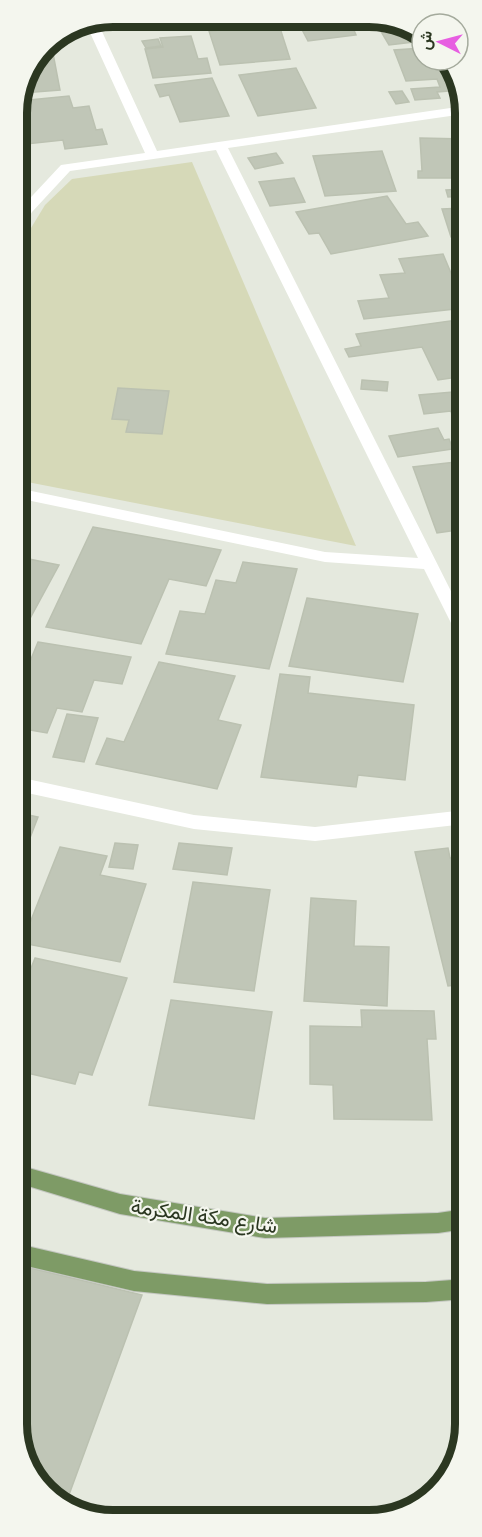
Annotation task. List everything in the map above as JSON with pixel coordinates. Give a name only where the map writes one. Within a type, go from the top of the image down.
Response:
[{"type":"main road","name":"شارع مكة المكرمة","points":[[27,1177],[120,1204],[265,1228],[438,1223],[455,1220]]},
{"type":"main road","points":[[27,1256],[134,1281],[267,1294],[455,1290]]},
{"type":"street","points":[[95,29],[152,154]]},
{"type":"street","points":[[27,209],[66,168],[455,111]]},
{"type":"street","points":[[219,144],[455,615]]},
{"type":"street","points":[[27,495],[325,558],[429,564]]},
{"type":"street","points":[[27,786],[194,822],[315,834],[455,818]]},
{"type":"green space","points":[[192,162],[356,546],[27,482],[27,235],[45,205],[72,179]]},
{"type":"building","points":[[178,27],[223,27],[179,30]]},
{"type":"building","points":[[280,27],[290,59],[220,65],[209,31]]},
{"type":"building","points":[[301,27],[359,28],[353,28],[356,35],[308,41]]},
{"type":"building","points":[[379,28],[410,37],[410,42],[389,45]]},
{"type":"building","points":[[191,36],[198,59],[207,58],[211,73],[153,78],[145,49],[163,47],[160,38]]},
{"type":"building","points":[[158,39],[161,46],[146,48],[142,41]]},
{"type":"building","points":[[410,49],[410,72],[445,72],[452,91],[437,92],[440,98],[415,100],[411,89],[440,87],[437,79],[406,81],[394,50]]},
{"type":"building","points":[[53,51],[60,90],[30,92],[41,65]]},
{"type":"building","points":[[296,68],[316,108],[258,116],[239,75]]},
{"type":"building","points":[[212,78],[229,116],[180,122],[169,95],[160,97],[155,85]]},
{"type":"building","points":[[402,91],[409,102],[396,104],[389,92]]},
{"type":"building","points":[[69,96],[73,108],[89,106],[96,130],[102,129],[107,144],[65,149],[63,140],[27,144],[28,100]]},
{"type":"building","points":[[420,138],[455,139],[455,178],[418,178],[418,171],[422,171]]},
{"type":"building","points":[[382,151],[396,191],[325,196],[313,156]]},
{"type":"building","points":[[276,153],[283,163],[255,169],[248,158]]},
{"type":"building","points":[[294,178],[305,202],[270,206],[259,182]]},
{"type":"building","points":[[446,190],[455,190],[455,197],[448,197]]},
{"type":"building","points":[[387,196],[406,224],[418,222],[428,236],[331,254],[319,233],[309,234],[296,212]]},
{"type":"building","points":[[455,208],[455,237],[451,237],[442,209]]},
{"type":"building","points":[[443,254],[455,283],[455,309],[364,319],[358,301],[389,298],[380,275],[405,273],[399,259]]},
{"type":"building","points":[[455,320],[455,377],[438,380],[422,347],[349,357],[345,349],[361,346],[356,334]]},
{"type":"building","points":[[362,380],[388,382],[387,391],[361,389]]},
{"type":"building","points":[[118,388],[169,391],[162,434],[126,432],[129,420],[112,419]]},
{"type":"building","points":[[455,392],[455,418],[453,418],[451,411],[424,414],[419,395]]},
{"type":"building","points":[[438,428],[444,440],[449,439],[453,449],[398,457],[389,436]]},
{"type":"building","points":[[455,462],[455,530],[437,533],[413,467]]},
{"type":"building","points":[[93,527],[221,550],[206,586],[169,579],[141,644],[46,627]]},
{"type":"building","points":[[29,559],[59,565],[28,622],[27,622],[27,562]]},
{"type":"building","points":[[243,562],[297,569],[269,669],[166,654],[180,611],[205,614],[216,580],[236,583]]},
{"type":"building","points":[[307,598],[418,614],[403,682],[289,666]]},
{"type":"building","points":[[38,642],[131,657],[122,684],[94,680],[82,712],[57,708],[47,733],[27,730],[27,669]]},
{"type":"building","points":[[159,662],[235,676],[218,720],[241,725],[217,789],[96,764],[107,738],[124,742]]},
{"type":"building","points":[[280,674],[310,677],[308,693],[414,705],[405,780],[358,775],[356,787],[261,777]]},
{"type":"building","points":[[67,714],[98,718],[84,762],[53,757]]},
{"type":"building","points":[[27,815],[38,817],[27,846]]},
{"type":"building","points":[[115,843],[138,845],[133,869],[109,867]]},
{"type":"building","points":[[179,843],[232,848],[227,875],[173,869]]},
{"type":"building","points":[[60,847],[107,856],[100,875],[146,884],[120,962],[27,944],[27,930]]},
{"type":"building","points":[[448,848],[450,858],[455,858],[455,985],[448,986],[415,852]]},
{"type":"building","points":[[193,882],[270,890],[254,991],[174,982]]},
{"type":"building","points":[[311,898],[356,901],[354,946],[389,947],[387,1006],[304,1001]]},
{"type":"building","points":[[35,958],[127,978],[92,1075],[79,1072],[75,1084],[27,1073],[27,978]]},
{"type":"building","points":[[171,1000],[272,1012],[254,1119],[149,1105]]},
{"type":"building","points":[[361,1010],[434,1011],[436,1039],[427,1039],[432,1120],[334,1119],[333,1085],[310,1084],[310,1026],[362,1027]]},
{"type":"building","points":[[27,1267],[142,1295],[68,1498],[45,1477],[36,1462],[29,1441],[27,1424]]}]
